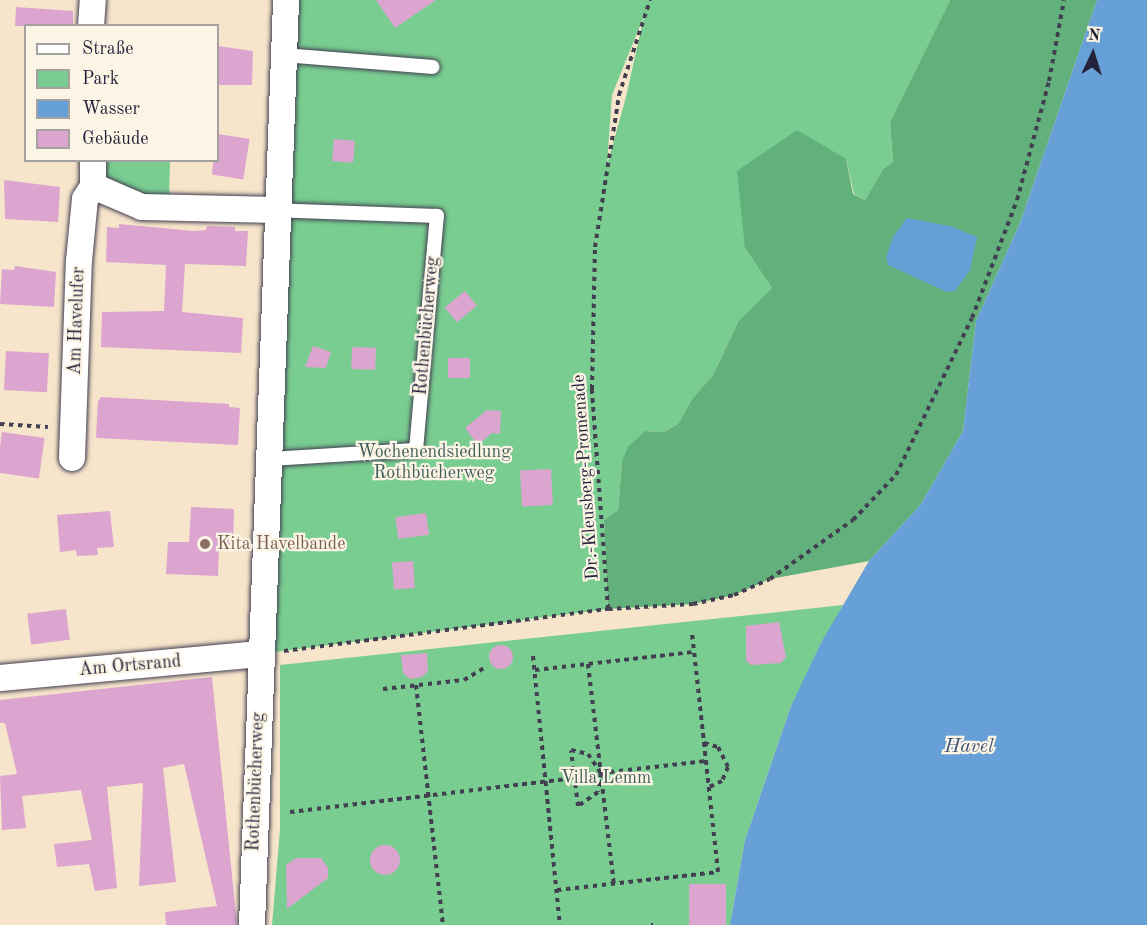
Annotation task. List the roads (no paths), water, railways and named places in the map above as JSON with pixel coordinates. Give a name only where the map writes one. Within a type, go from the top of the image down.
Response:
[{"type":"street","points":[[91,24],[93,0]]},
{"type":"street","name":"Rothenbücherweg","points":[[252,925],[260,654],[286,0]]},
{"type":"street","name":"Am Havelufer","points":[[72,458],[79,261],[85,200],[93,186],[93,162]]},
{"type":"street","points":[[93,186],[142,207],[277,210]]},
{"type":"street","name":"Am Ortsrand","points":[[0,678],[260,654]]},
{"type":"lane","points":[[284,55],[433,67]]},
{"type":"lane","name":"Rothenbücherweg","points":[[269,459],[416,450],[437,216],[277,210]]},
{"type":"water","name":"Havel","points":[[1097,0],[1147,0],[1147,925],[730,925],[745,840],[791,706],[822,641],[869,561],[921,504],[963,431],[976,321],[1020,223]]},
{"type":"water","points":[[907,218],[950,226],[977,237],[970,270],[955,291],[947,292],[888,265],[886,257],[893,237]]},
{"type":"place","name":"Kita Havelbande","points":[[205,544]]},
{"type":"park label","name":"Wochenendsiedlung Rothbücherweg","points":[[434,463]]},
{"type":"park label","name":"Villa Lemm","points":[[606,778]]}]
